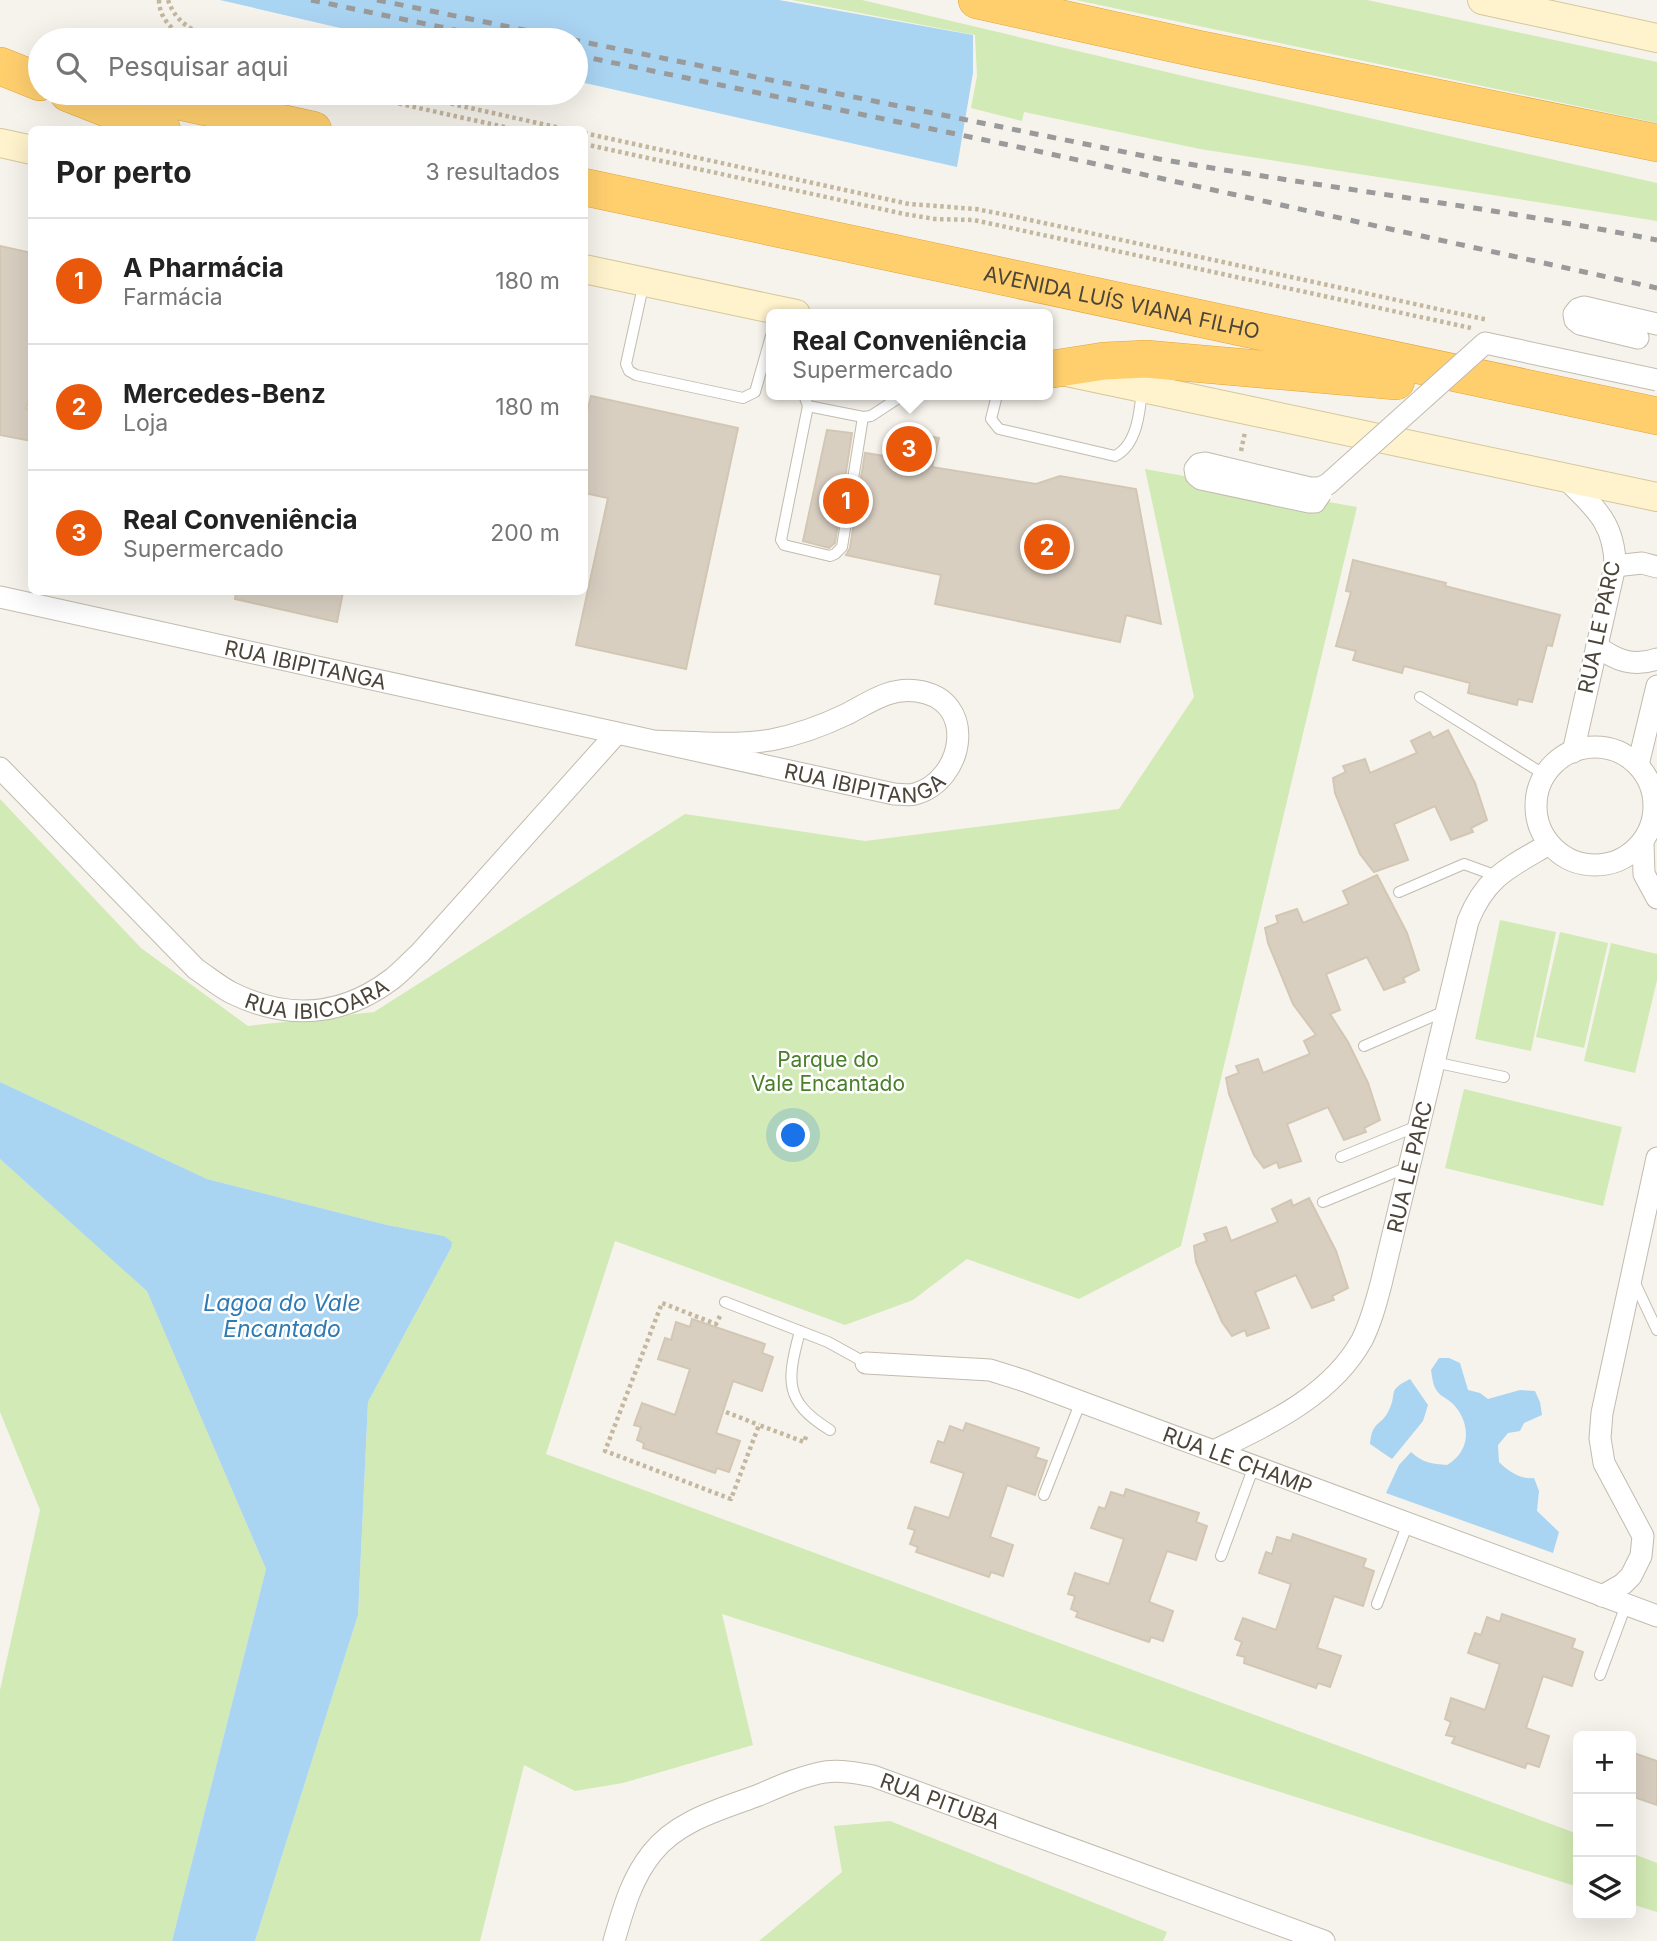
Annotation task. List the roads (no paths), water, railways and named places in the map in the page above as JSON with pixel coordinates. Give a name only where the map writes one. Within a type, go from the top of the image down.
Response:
[{"type":"highway","points":[[977,0],[1198,49],[1657,143]]},
{"type":"highway","points":[[0,64],[28,69]]},
{"type":"highway","points":[[0,64],[28,77]]},
{"type":"highway","points":[[98,105],[152,126]]},
{"type":"highway","points":[[197,105],[294,126]]},
{"type":"highway","name":"AVENIDA LUÍS VIANA FILHO","points":[[588,188],[1657,416]]},
{"type":"highway","points":[[1053,368],[1146,359],[1573,398]]},
{"type":"main road","points":[[1482,0],[1657,38]]},
{"type":"main road","points":[[0,143],[28,149]]},
{"type":"main road","points":[[588,270],[766,314]]},
{"type":"main road","points":[[1053,369],[1657,498]]},
{"type":"street","points":[[1638,338],[1580,324],[1575,320],[1574,314],[1584,307],[1657,324]]},
{"type":"street","points":[[1321,493],[1315,502],[1309,502],[1201,479],[1196,475],[1195,469],[1199,464],[1205,464],[1320,488],[1328,484],[1485,343],[1657,380]]},
{"type":"street","name":"RUA LE PARC","points":[[1564,477],[1603,517],[1612,534],[1615,566],[1573,752]]},
{"type":"street","points":[[1615,566],[1643,563],[1657,567]]},
{"type":"street","name":"RUA IBIPITANGA","points":[[0,597],[653,741],[728,760],[894,794],[915,794],[934,783],[948,769],[958,749],[959,728],[952,710],[938,698],[919,691],[898,690],[810,729],[772,740],[730,743],[653,741]]},
{"type":"street","points":[[1597,646],[1611,657],[1628,662],[1638,664],[1657,659]]},
{"type":"street","points":[[1638,765],[1657,687]]},
{"type":"street","name":"RUA IBICOARA","points":[[0,768],[196,969],[230,992],[257,1004],[291,1012],[320,1012],[354,1000],[391,980],[420,953],[617,733]]},
{"type":"street","points":[[1650,835],[1630,855],[1614,863],[1597,866],[1579,863],[1563,856],[1549,844],[1540,828],[1536,810],[1538,792],[1545,775],[1558,761],[1587,748],[1614,751],[1638,765],[1650,783],[1654,803],[1652,824],[1644,874],[1657,898]]},
{"type":"street","name":"RUA LE PARC","points":[[1214,1451],[1268,1424],[1328,1383],[1362,1339],[1374,1310],[1468,921],[1484,889],[1497,876],[1549,844]]},
{"type":"street","points":[[1602,1596],[1631,1576],[1650,1545],[1604,1463],[1600,1438],[1602,1413],[1657,1158]]},
{"type":"street","name":"RUA LE CHAMP","points":[[866,1363],[990,1370],[1081,1401],[1657,1616]]},
{"type":"street","name":"RUA PITUBA","points":[[614,1941],[636,1875],[653,1851],[675,1831],[698,1818],[805,1777],[827,1772],[873,1776],[1293,1936],[1324,1941]]},
{"type":"lane","points":[[644,282],[626,364],[629,371],[636,375],[743,398],[755,392],[766,359]]},
{"type":"lane","points":[[996,400],[991,419],[999,429],[1115,456],[1126,448],[1135,430],[1142,388]]},
{"type":"lane","points":[[863,417],[842,547],[830,556],[784,545],[781,540],[806,400],[863,417],[878,414],[896,400]]},
{"type":"lane","points":[[1420,697],[1545,775]]},
{"type":"lane","points":[[1399,892],[1464,864],[1497,876]]},
{"type":"lane","points":[[1364,1046],[1447,1010]]},
{"type":"lane","points":[[1434,1062],[1504,1077]]},
{"type":"lane","points":[[1341,1157],[1420,1125]]},
{"type":"lane","points":[[1323,1202],[1409,1166]]},
{"type":"lane","points":[[1632,1275],[1657,1330]]},
{"type":"lane","points":[[725,1302],[828,1342],[866,1363]]},
{"type":"lane","points":[[800,1331],[790,1378],[794,1395],[801,1409],[830,1430]]},
{"type":"lane","points":[[1044,1494],[1081,1401]]},
{"type":"lane","points":[[1222,1556],[1254,1466]]},
{"type":"lane","points":[[1377,1604],[1408,1523]]},
{"type":"lane","points":[[1600,1675],[1626,1605]]},
{"type":"water","points":[[220,0],[779,0],[973,35],[973,73],[957,167],[588,84],[588,28],[340,28]]},
{"type":"water","name":"Lagoa do Vale Encantado","points":[[0,1082],[207,1179],[387,1225],[444,1236],[452,1242],[368,1402],[358,1615],[255,1941],[172,1941],[266,1569],[147,1291],[0,1159]]},
{"type":"water","points":[[1439,1358],[1449,1358],[1460,1363],[1468,1390],[1480,1393],[1488,1399],[1520,1390],[1535,1391],[1542,1415],[1524,1423],[1520,1431],[1508,1433],[1498,1445],[1499,1462],[1515,1474],[1534,1478],[1539,1491],[1537,1511],[1559,1532],[1553,1553],[1386,1493],[1399,1465],[1411,1452],[1428,1462],[1447,1465],[1461,1452],[1464,1445],[1466,1429],[1460,1412],[1439,1393],[1434,1384],[1431,1370]]},
{"type":"water","points":[[1410,1379],[1428,1405],[1423,1421],[1392,1459],[1370,1444],[1371,1436],[1389,1410],[1395,1389]]},
{"type":"railway","points":[[311,0],[445,28]]},
{"type":"railway","points":[[377,0],[515,28]]},
{"type":"railway","points":[[588,43],[1159,159],[1657,240]]},
{"type":"railway","points":[[588,57],[1028,149],[1657,288]]},
{"type":"place","name":"Real Conveniência","points":[[909,449]]},
{"type":"place","name":"A Pharmácia","points":[[846,501]]},
{"type":"place","name":"Mercedes-Benz","points":[[1047,547]]},
{"type":"park label","name":"Parque do Vale Encantado","points":[[828,1071]]}]
